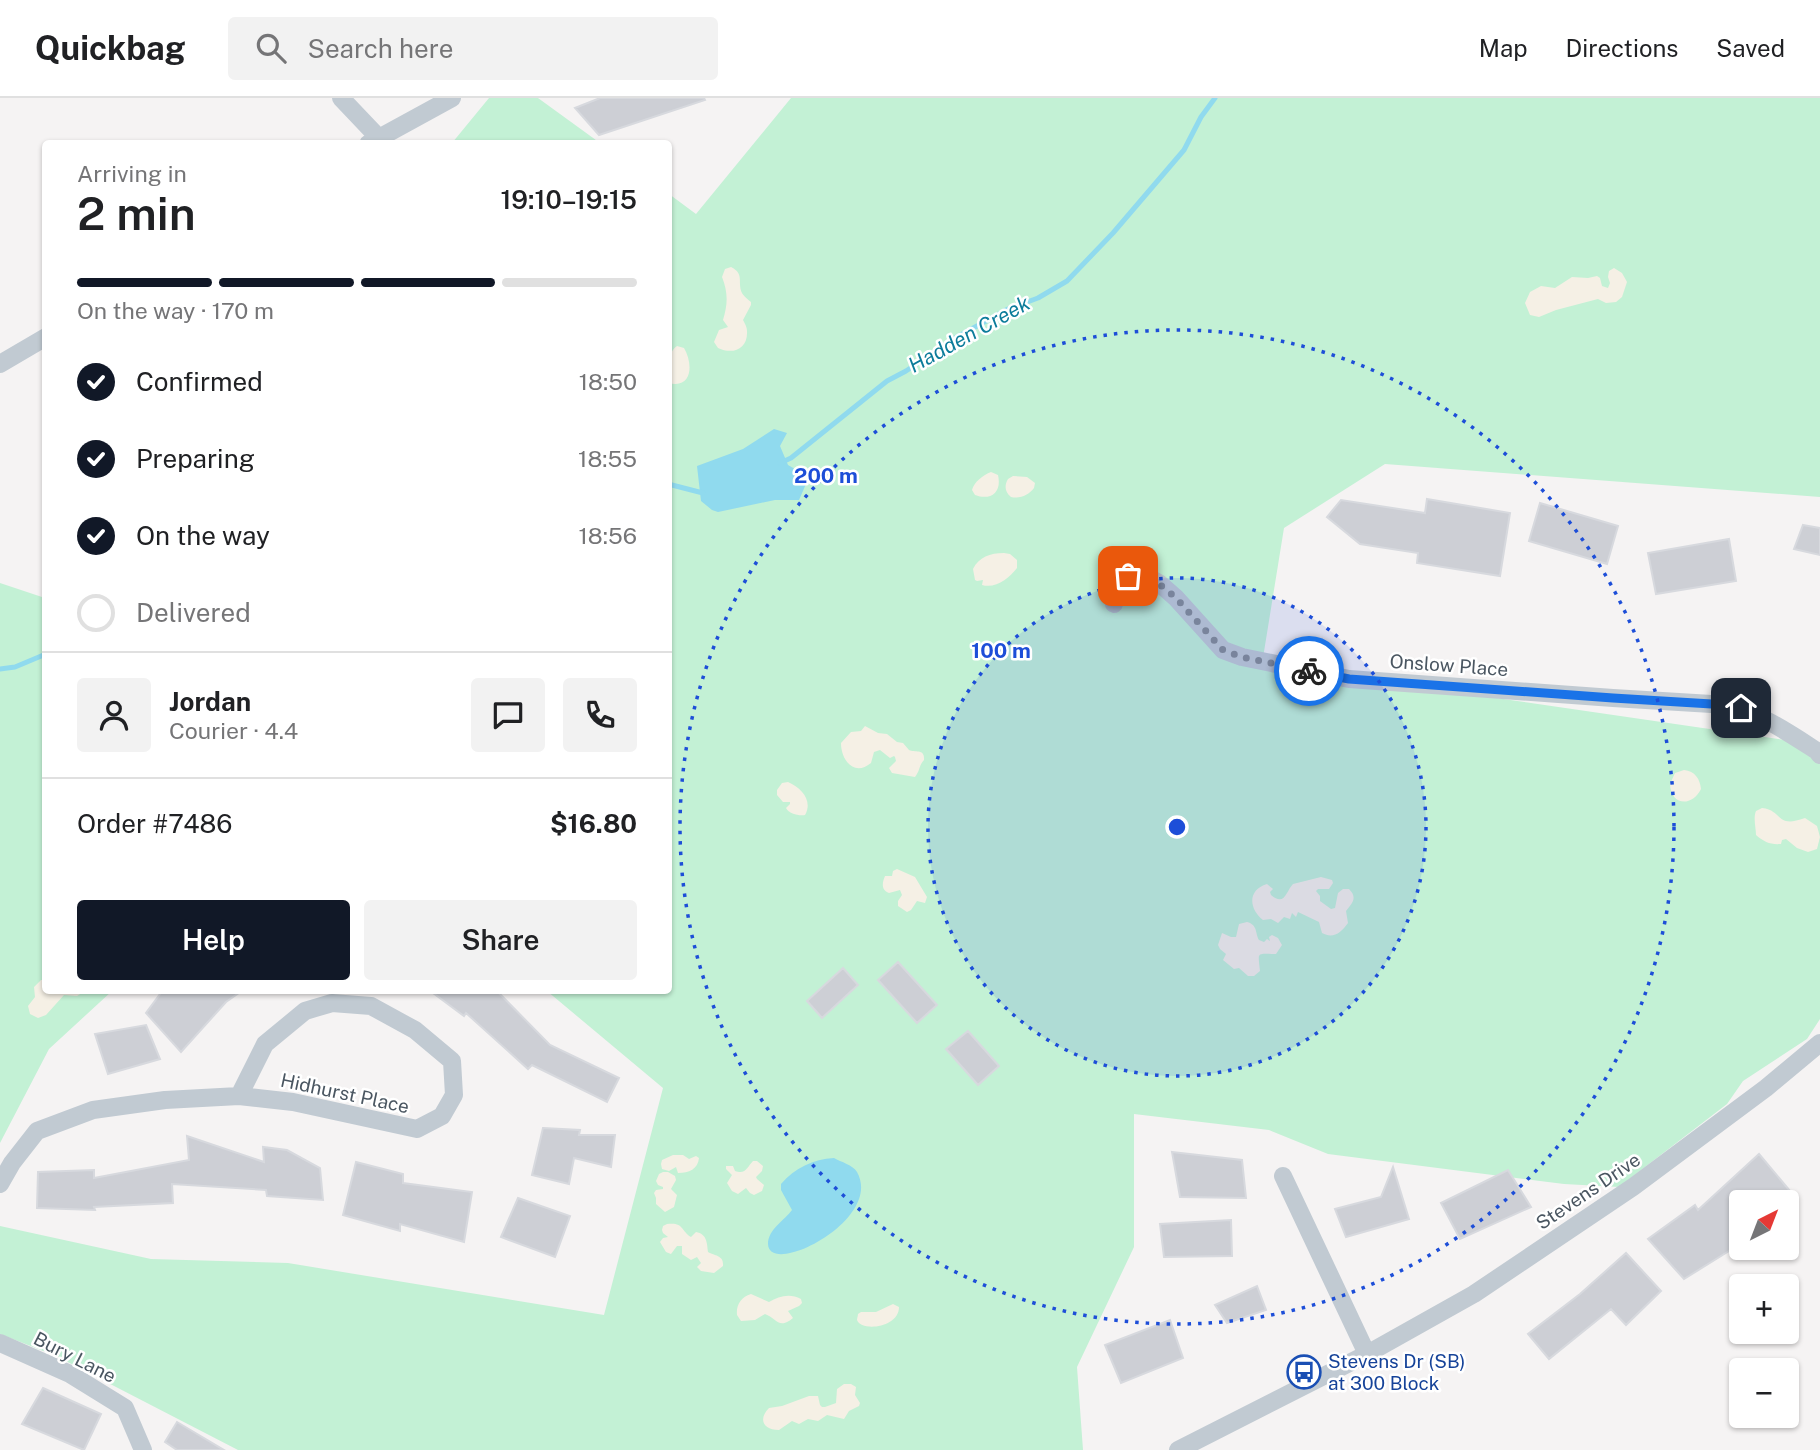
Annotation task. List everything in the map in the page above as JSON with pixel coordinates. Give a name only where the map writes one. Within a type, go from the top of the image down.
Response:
[{"type":"street","points":[[341,98],[373,140],[452,98]]},
{"type":"street","points":[[0,364],[42,339]]},
{"type":"street","name":"Onslow Place","points":[[1114,604],[1118,585],[1128,576],[1141,573],[1176,598],[1223,650],[1242,657],[1349,679],[1728,705],[1741,708],[1783,729],[1820,755]]},
{"type":"street","name":"Hidhurst Place","points":[[0,1184],[12,1163],[37,1131],[93,1110],[165,1100],[239,1096],[293,1102],[417,1129],[442,1116],[454,1095],[452,1061],[415,1030],[371,1006],[332,1003],[305,1011],[265,1044],[239,1096]]},
{"type":"street","name":"Stevens Drive","points":[[1178,1450],[1367,1354],[1474,1294],[1633,1187],[1766,1088],[1820,1043]]},
{"type":"street","points":[[1283,1176],[1367,1354]]},
{"type":"street","name":"Bury Lane","points":[[0,1343],[70,1374],[125,1408],[143,1450]]},
{"type":"green space","points":[[489,98],[538,98],[596,140],[454,140]]},
{"type":"green space","points":[[791,98],[1820,98],[1820,497],[1385,464],[1284,528],[1262,664],[1820,745],[1820,1019],[1807,1039],[1743,1081],[1727,1104],[1619,1187],[1564,1184],[1328,1154],[1269,1130],[1134,1114],[1134,1247],[1077,1367],[1083,1450],[238,1450],[56,1356],[0,1334],[0,1226],[151,1259],[288,1263],[604,1315],[663,1088],[551,994],[672,994],[672,196],[696,214]]},
{"type":"green space","points":[[0,583],[42,597],[42,994],[109,994],[49,1049],[0,1143]]},
{"type":"sand","points":[[731,267],[738,272],[742,293],[751,305],[743,320],[747,330],[745,342],[738,349],[729,351],[718,348],[714,342],[719,330],[728,327],[723,320],[727,298],[722,277],[725,269]]},
{"type":"sand","points":[[1614,268],[1622,273],[1627,282],[1622,297],[1616,302],[1606,303],[1598,299],[1539,317],[1530,315],[1525,303],[1530,292],[1541,286],[1555,288],[1572,277],[1597,276],[1602,286],[1608,288],[1609,271]]},
{"type":"sand","points":[[677,346],[684,348],[690,367],[687,379],[677,384],[672,383],[673,349]]},
{"type":"sand","points":[[991,472],[998,475],[997,490],[986,497],[975,495],[972,490],[975,484]]},
{"type":"sand","points":[[1013,476],[1027,477],[1035,483],[1034,488],[1024,496],[1011,497],[1006,486],[1008,479]]},
{"type":"sand","points":[[1004,553],[1017,560],[1017,568],[1010,575],[1002,582],[987,586],[982,585],[983,580],[975,580],[973,569],[978,561],[990,555]]},
{"type":"sand","points":[[865,726],[878,733],[887,734],[903,743],[909,750],[923,754],[924,760],[915,777],[892,773],[889,768],[896,761],[895,757],[890,758],[880,750],[874,752],[871,763],[865,767],[850,765],[843,755],[841,743],[851,732],[861,731]]},
{"type":"sand","points":[[1684,770],[1696,776],[1701,789],[1693,799],[1682,802],[1674,797],[1670,784],[1675,773]]},
{"type":"sand","points":[[788,782],[805,796],[808,805],[805,815],[789,812],[786,808],[790,802],[783,802],[777,795],[782,783]]},
{"type":"sand","points":[[1769,809],[1784,820],[1805,818],[1817,826],[1820,837],[1817,849],[1808,852],[1797,848],[1786,839],[1782,840],[1781,844],[1774,844],[1756,835],[1756,811]]},
{"type":"sand","points":[[897,869],[915,877],[927,897],[925,903],[917,901],[907,912],[898,906],[902,895],[900,890],[889,893],[883,886],[885,876],[892,876]]},
{"type":"sand","points":[[1321,877],[1332,880],[1333,883],[1329,889],[1316,891],[1320,901],[1331,909],[1335,908],[1338,893],[1343,889],[1349,889],[1353,895],[1346,911],[1348,923],[1336,934],[1322,933],[1319,922],[1298,912],[1296,917],[1292,913],[1290,919],[1284,917],[1278,923],[1271,919],[1263,920],[1255,911],[1253,895],[1261,887],[1267,884],[1273,889],[1271,895],[1282,899],[1293,884]]},
{"type":"sand","points":[[1247,922],[1255,927],[1259,940],[1270,941],[1269,937],[1272,935],[1278,938],[1282,945],[1276,954],[1260,955],[1260,971],[1254,976],[1248,976],[1239,968],[1234,969],[1223,960],[1226,954],[1218,945],[1222,933],[1236,937],[1239,924]]},
{"type":"sand","points":[[42,980],[42,994],[80,994],[64,995],[46,1015],[38,1018],[30,1014],[28,1006],[35,997],[34,987]]},
{"type":"sand","points":[[673,1155],[683,1155],[689,1159],[696,1156],[699,1158],[695,1168],[686,1172],[678,1173],[676,1167],[669,1171],[662,1169],[662,1160]]},
{"type":"sand","points":[[753,1161],[763,1166],[756,1177],[764,1185],[762,1191],[754,1195],[746,1188],[738,1194],[732,1191],[727,1183],[732,1175],[726,1166],[733,1166],[735,1171],[742,1172]]},
{"type":"sand","points":[[663,1172],[675,1176],[676,1180],[671,1189],[677,1195],[674,1207],[665,1212],[656,1204],[654,1193],[663,1189],[656,1181]]},
{"type":"sand","points":[[667,1224],[679,1225],[691,1237],[696,1232],[702,1235],[706,1239],[708,1252],[721,1258],[723,1266],[714,1273],[701,1271],[697,1267],[701,1263],[697,1257],[691,1260],[682,1254],[682,1246],[677,1246],[671,1254],[666,1252],[660,1242],[668,1237],[662,1230]]},
{"type":"sand","points":[[751,1294],[769,1302],[793,1296],[801,1299],[802,1303],[788,1311],[793,1318],[784,1323],[765,1314],[755,1320],[741,1321],[737,1315],[738,1305],[744,1297]]},
{"type":"sand","points":[[893,1304],[899,1307],[897,1314],[887,1324],[872,1327],[860,1324],[857,1320],[861,1312],[876,1312]]},
{"type":"sand","points":[[844,1384],[856,1387],[855,1395],[860,1403],[849,1411],[844,1419],[827,1415],[818,1421],[808,1419],[799,1424],[792,1421],[779,1430],[769,1428],[764,1423],[764,1416],[769,1408],[809,1396],[818,1396],[822,1407],[836,1403],[837,1389]]},
{"type":"water","points":[[774,429],[787,433],[780,446],[788,465],[807,476],[799,500],[775,500],[718,512],[701,501],[697,466],[743,449]]},
{"type":"water","points":[[834,1158],[857,1172],[861,1190],[855,1208],[841,1225],[823,1239],[804,1249],[786,1254],[773,1253],[768,1244],[771,1234],[792,1210],[781,1190],[781,1184],[805,1165]]},
{"type":"building","points":[[600,98],[705,100],[599,135],[575,108]]},
{"type":"building","points":[[1427,499],[1510,513],[1500,576],[1417,563],[1418,553],[1360,544],[1327,517],[1341,500],[1425,513]]},
{"type":"building","points":[[1540,503],[1618,526],[1607,564],[1529,541]]},
{"type":"building","points":[[1803,525],[1820,528],[1820,555],[1794,549]]},
{"type":"building","points":[[1729,539],[1736,581],[1656,594],[1648,553]]},
{"type":"building","points":[[898,962],[937,1005],[917,1023],[878,980]]},
{"type":"building","points":[[843,968],[858,985],[822,1018],[807,1001]]},
{"type":"building","points":[[160,994],[237,994],[226,1002],[181,1052],[146,1013]]},
{"type":"building","points":[[434,994],[500,994],[550,1045],[619,1078],[607,1102],[532,1065],[528,1069],[466,1013],[464,1016]]},
{"type":"building","points":[[146,1025],[160,1059],[108,1074],[95,1034]]},
{"type":"building","points":[[968,1031],[999,1066],[978,1085],[946,1049]]},
{"type":"building","points":[[543,1128],[580,1130],[579,1135],[615,1135],[611,1167],[574,1158],[569,1184],[532,1175]]},
{"type":"building","points":[[187,1136],[264,1162],[263,1147],[287,1150],[320,1168],[323,1200],[267,1196],[266,1190],[172,1184],[173,1203],[94,1207],[95,1210],[37,1208],[38,1172],[94,1170],[94,1178],[189,1160]]},
{"type":"building","points":[[1172,1152],[1242,1160],[1246,1198],[1180,1197]]},
{"type":"building","points":[[1759,1154],[1789,1190],[1729,1190],[1729,1251],[1684,1279],[1648,1239],[1695,1205],[1698,1210]]},
{"type":"building","points":[[356,1162],[403,1174],[403,1183],[472,1192],[464,1242],[400,1224],[400,1231],[343,1215]]},
{"type":"building","points":[[1393,1167],[1409,1219],[1346,1237],[1335,1209],[1381,1197]]},
{"type":"building","points":[[1508,1170],[1531,1207],[1460,1239],[1441,1203]]},
{"type":"building","points":[[518,1198],[570,1216],[555,1257],[501,1237]]},
{"type":"building","points":[[1231,1220],[1232,1256],[1164,1257],[1160,1224]]},
{"type":"building","points":[[1626,1253],[1661,1291],[1626,1325],[1611,1309],[1549,1359],[1528,1334],[1580,1294]]},
{"type":"building","points":[[1257,1286],[1266,1310],[1227,1323],[1215,1305]]},
{"type":"building","points":[[1170,1320],[1183,1358],[1121,1383],[1105,1345]]},
{"type":"building","points":[[43,1388],[101,1414],[84,1450],[22,1424]]},
{"type":"building","points":[[177,1422],[224,1450],[177,1450],[165,1442]]},
{"type":"waterway","name":"Hadden Creek","points":[[780,463],[791,458],[887,381],[955,338],[1067,281],[1113,233],[1184,150],[1201,117],[1215,98]]},
{"type":"waterway","name":"Hadden Creek","points":[[672,485],[703,493]]},
{"type":"waterway","name":"Hadden Creek","points":[[0,669],[15,667],[42,656]]},
{"type":"way so far","points":[[1128,576],[1141,573],[1158,583],[1188,610],[1223,650],[1242,657],[1309,671]]},
{"type":"place","name":"Stevens Dr (SB) at 300 Block","points":[[1304,1372]]},
{"type":"route","points":[[1309,671],[1349,679],[1741,708]]}]
